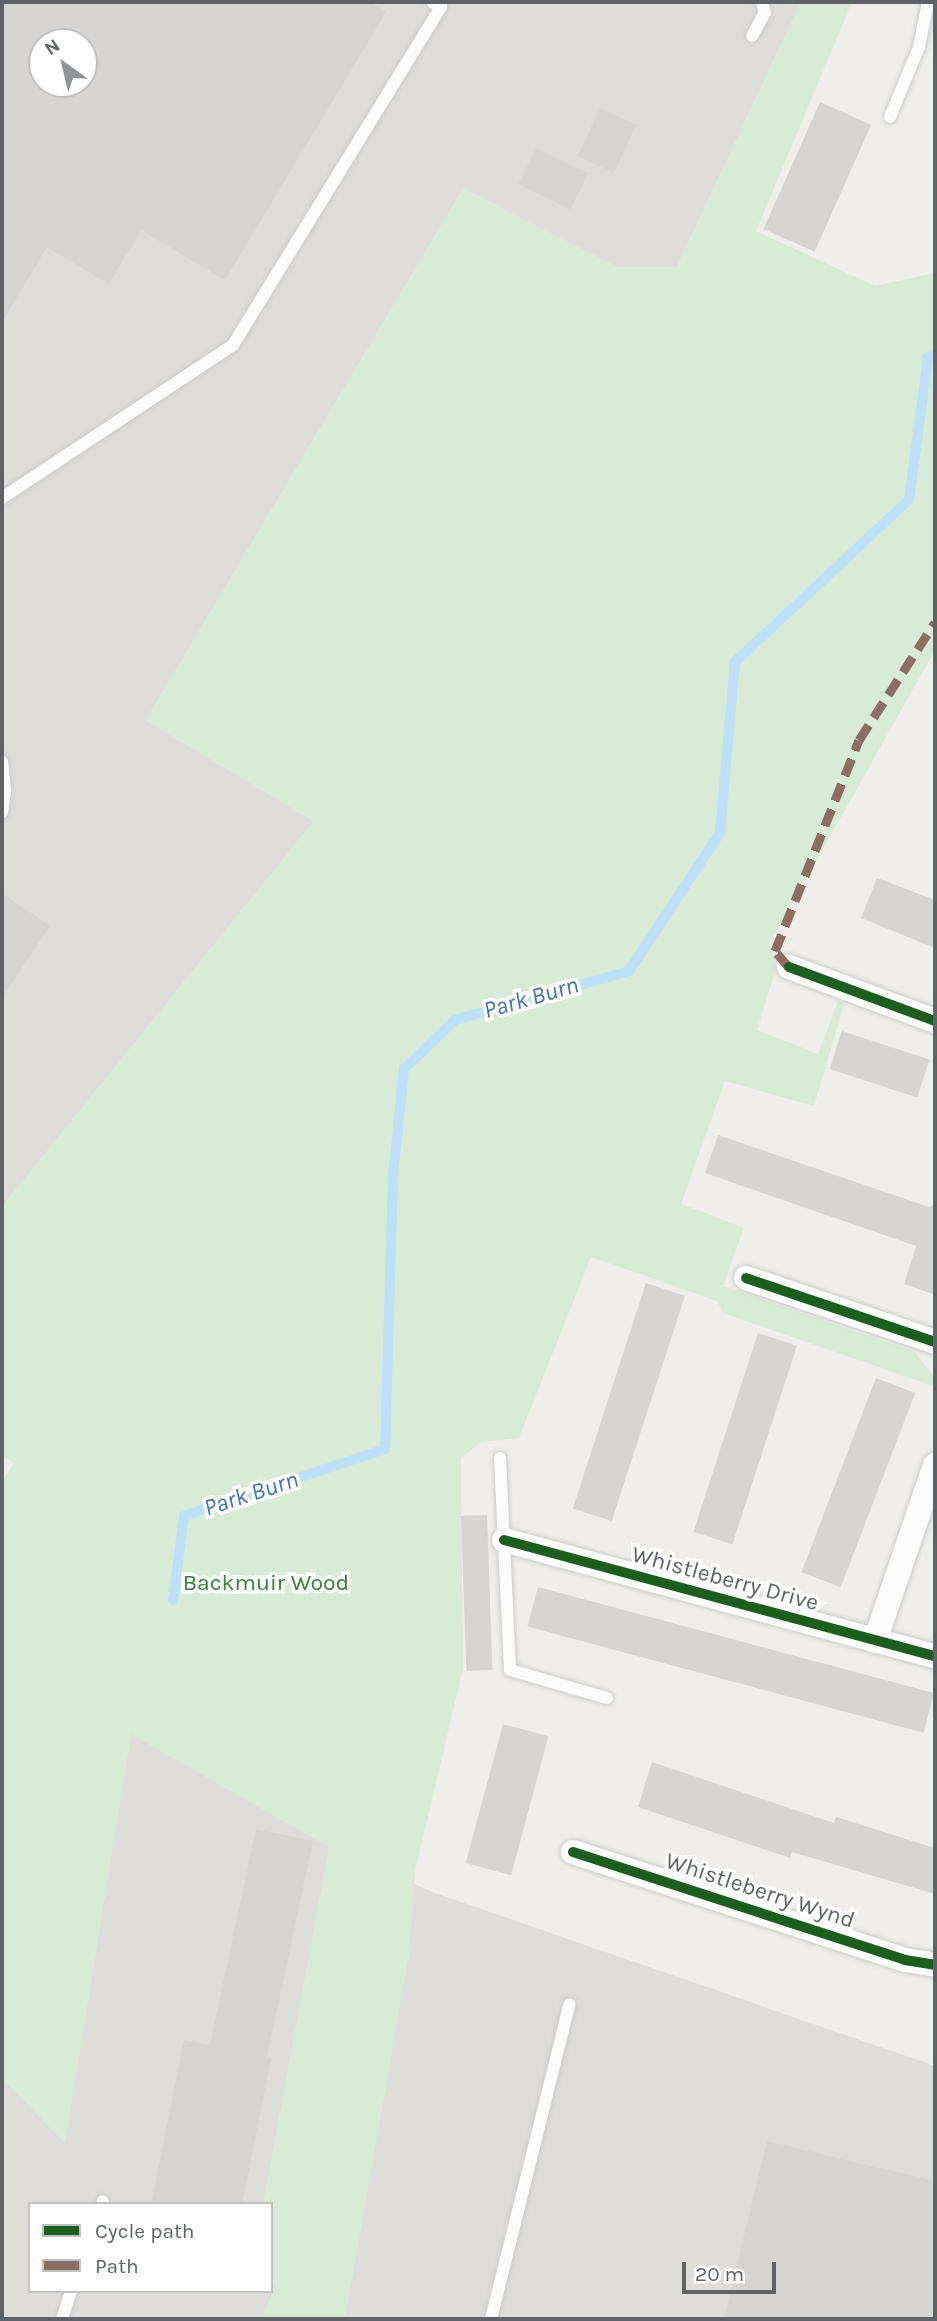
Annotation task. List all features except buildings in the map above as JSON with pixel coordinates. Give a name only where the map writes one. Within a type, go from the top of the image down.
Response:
[{"type":"street","points":[[789,967],[935,1020]]},
{"type":"street","points":[[746,1278],[935,1342]]},
{"type":"street","points":[[875,1641],[935,1465]]},
{"type":"street","name":"Whistleberry Drive","points":[[504,1540],[935,1656]]},
{"type":"street","name":"Whistleberry Wynd","points":[[573,1852],[905,1960],[935,1965]]},
{"type":"lane","points":[[2,498],[233,345],[441,7],[432,2]]},
{"type":"lane","points":[[752,36],[765,13],[762,2]]},
{"type":"lane","points":[[890,117],[930,25],[928,2]]},
{"type":"lane","points":[[2,762],[5,791],[2,812]]},
{"type":"lane","points":[[500,1458],[510,1671],[607,1698]]},
{"type":"lane","points":[[491,2319],[569,2005]]},
{"type":"lane","points":[[62,2319],[70,2293]]},
{"type":"shaded area","points":[[2,2],[801,2],[677,267],[617,267],[463,189],[146,720],[314,821],[2,1207]]},
{"type":"shaded area","points":[[131,1733],[329,1847],[435,1893],[935,2066],[935,2319],[2,2319],[2,2078],[65,2142]]},
{"type":"green space","name":"Backmuir Wood","points":[[801,2],[852,2],[756,231],[875,286],[935,273],[935,650],[770,943],[776,968],[757,1030],[818,1054],[838,1001],[844,1004],[814,1106],[725,1081],[681,1204],[744,1228],[723,1286],[915,1352],[935,1378],[933,1386],[723,1313],[717,1301],[591,1257],[519,1438],[481,1442],[461,1458],[463,1669],[415,1871],[409,1955],[346,2314],[344,2319],[262,2319],[275,2286],[273,2202],[263,2202],[329,1847],[131,1734],[65,2143],[2,2078],[2,1481],[14,1463],[2,1456],[2,1207],[314,821],[146,720],[463,189],[617,267],[677,267]]},
{"type":"waterway","name":"Park Burn","points":[[173,1600],[184,1516],[385,1449],[393,1177],[404,1069],[455,1020],[629,971],[720,833],[735,662],[909,500],[928,357],[935,356]]},
{"type":"marked path","points":[[789,967],[775,951],[859,740],[935,622]]},
{"type":"cycle path","points":[[789,967],[935,1021]]},
{"type":"cycle path","points":[[746,1278],[935,1342]]},
{"type":"cycle path","points":[[504,1540],[935,1656]]},
{"type":"cycle path","points":[[573,1852],[905,1960],[935,1965]]}]
